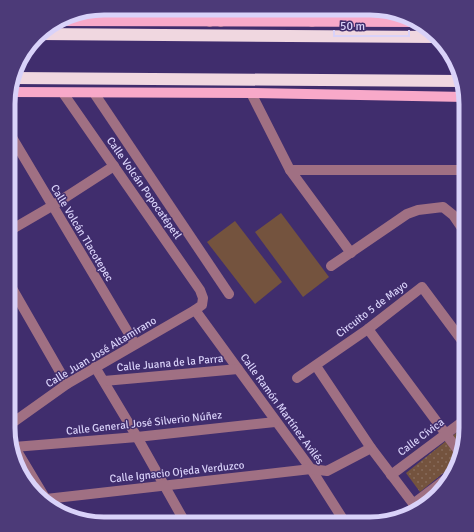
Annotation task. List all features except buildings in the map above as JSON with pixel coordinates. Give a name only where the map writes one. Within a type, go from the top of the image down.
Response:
[{"type":"highway","points":[[49,34],[428,37]]},
{"type":"highway","points":[[19,78],[456,81]]},
{"type":"main road","points":[[73,21],[404,22]]},
{"type":"main road","points":[[16,92],[250,93],[459,97]]},
{"type":"street","points":[[210,22],[211,15]]},
{"type":"street","points":[[221,22],[222,15]]},
{"type":"street","points":[[312,22],[313,15]]},
{"type":"street","name":"Calle Volcán Popocatépetl","points":[[64,93],[200,290],[203,298]]},
{"type":"street","points":[[94,93],[229,294]]},
{"type":"street","points":[[250,93],[290,170],[351,253]]},
{"type":"street","name":"Calle Volcán Tlacotepec","points":[[15,143],[135,344]]},
{"type":"street","points":[[15,228],[52,206],[114,166]]},
{"type":"street","points":[[290,170],[459,170]]},
{"type":"street","points":[[331,266],[407,214],[418,210],[442,207],[453,215],[459,224]]},
{"type":"street","name":"Circuito 5 de Mayo","points":[[298,378],[368,329],[422,287],[459,337]]},
{"type":"street","points":[[15,293],[67,384]]},
{"type":"street","name":"Calle Juan José Altamirano","points":[[15,421],[67,384],[195,310],[202,304],[203,298]]},
{"type":"street","name":"Calle Ramón Martínez Avilés","points":[[195,310],[310,469],[341,517]]},
{"type":"street","points":[[368,329],[457,448]]},
{"type":"street","points":[[316,366],[371,448],[414,505]]},
{"type":"street","points":[[95,367],[137,437],[182,517]]},
{"type":"street","name":"Calle Juana de la Parra","points":[[104,381],[238,369]]},
{"type":"street","name":"Calle General José Silverio Núñez","points":[[17,444],[137,437],[275,422]]},
{"type":"street","name":"Calle Cívica","points":[[391,475],[459,424]]},
{"type":"street","name":"Calle Ignacio Ojeda Verduzco","points":[[55,502],[164,486],[310,469],[327,471],[371,448]]},
{"type":"street","points":[[19,455],[41,491]]},
{"type":"shaded area","points":[[281,213],[329,277],[303,297],[255,232]]},
{"type":"shaded area","points":[[235,221],[282,282],[255,304],[207,242]]},
{"type":"shaded area","points":[[459,431],[456,451],[449,468],[420,492],[406,473]]}]
